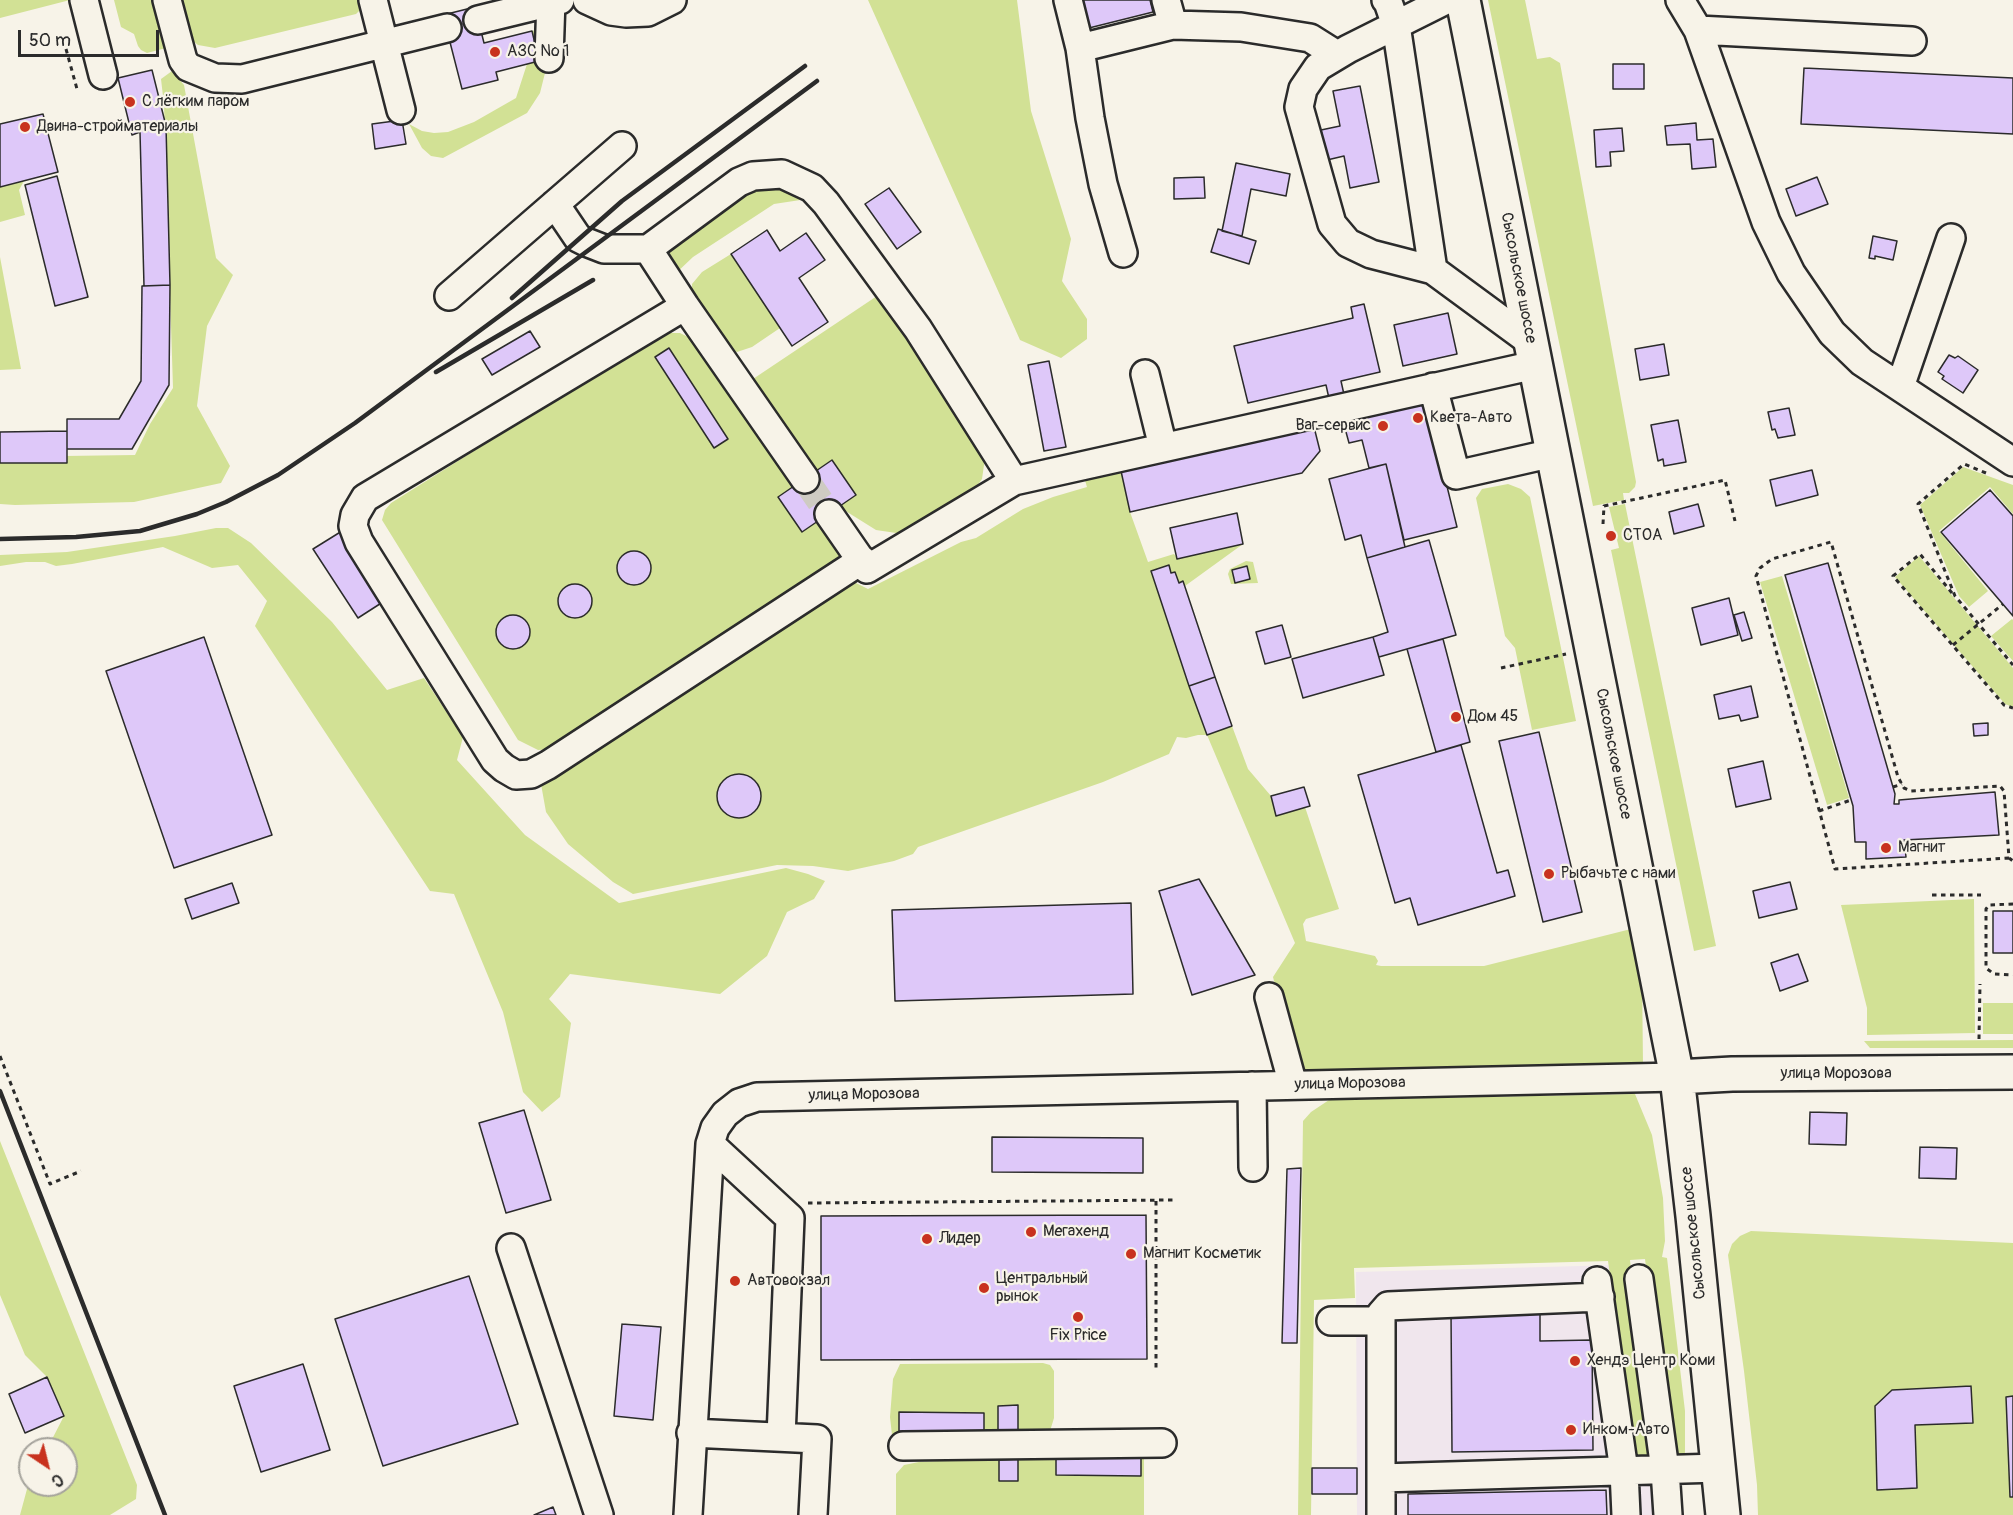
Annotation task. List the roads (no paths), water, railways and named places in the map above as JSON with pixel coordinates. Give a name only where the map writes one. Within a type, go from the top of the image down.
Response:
[{"type":"main road","name":"Сысольское шоссе","points":[[1463,0],[1677,1077],[1723,1515]]},
{"type":"main road","name":"улица Морозова","points":[[1677,1077],[1731,1074],[2013,1072]]},
{"type":"street","points":[[84,0],[103,75]]},
{"type":"street","points":[[167,0],[183,60],[188,67],[214,78],[242,80],[447,28]]},
{"type":"street","points":[[373,0],[401,110]]},
{"type":"street","points":[[587,0],[611,11],[626,13],[648,12],[672,0]]},
{"type":"street","points":[[1068,0],[1080,48],[1090,118],[1103,184],[1123,253]]},
{"type":"street","points":[[1386,0],[1396,25],[1433,270]]},
{"type":"street","points":[[1446,0],[1337,55],[1318,67],[1303,89],[1299,107],[1332,224],[1348,243],[1371,254],[1433,270],[1533,353]]},
{"type":"street","points":[[1680,0],[1698,30],[1766,222],[1791,273],[1832,333],[1862,362],[2013,462]]},
{"type":"street","points":[[478,20],[554,1],[549,58]]},
{"type":"street","points":[[1080,48],[1169,13],[1310,38],[1337,55]]},
{"type":"street","points":[[1698,30],[1912,41]]},
{"type":"street","points":[[449,296],[622,146]]},
{"type":"street","points":[[555,204],[578,238],[586,242],[604,249],[648,249],[734,186],[753,176],[782,174],[812,188],[826,203],[918,329],[1014,481]]},
{"type":"street","points":[[1900,387],[1951,238]]},
{"type":"street","points":[[648,249],[805,479]]},
{"type":"street","points":[[685,306],[365,498],[355,515],[353,526],[360,542],[495,760],[516,775],[531,774],[548,765],[862,560]]},
{"type":"street","points":[[829,514],[867,569],[1014,481],[1433,387],[1533,353]]},
{"type":"street","points":[[1145,374],[1163,447]]},
{"type":"street","points":[[1433,387],[1456,475],[1553,453]]},
{"type":"street","points":[[1269,997],[1293,1085]]},
{"type":"street","name":"улица Морозова","points":[[710,1144],[715,1128],[725,1114],[739,1103],[757,1097],[1677,1077]]},
{"type":"street","points":[[1252,1086],[1253,1167]]},
{"type":"street","points":[[687,1515],[710,1144]]},
{"type":"street","points":[[710,1144],[790,1218],[781,1437]]},
{"type":"street","points":[[511,1248],[599,1515]]},
{"type":"street","points":[[1639,1279],[1665,1470],[1668,1515]]},
{"type":"street","points":[[1381,1515],[1381,1314],[1388,1306],[1599,1289],[1624,1471],[1626,1515]]},
{"type":"street","points":[[1331,1321],[1381,1321]]},
{"type":"street","points":[[691,1433],[817,1438],[813,1515]]},
{"type":"street","points":[[903,1446],[1162,1443]]},
{"type":"street","points":[[1381,1478],[1718,1468]]},
{"type":"tunnel","points":[[805,479],[829,514]]},
{"type":"railway","points":[[512,298],[622,201],[805,66]]},
{"type":"railway","points":[[0,539],[76,537],[140,531],[197,514],[278,475],[355,423],[817,81]]},
{"type":"railway","points":[[436,372],[593,280]]},
{"type":"railway","points":[[0,1091],[165,1515]]},
{"type":"place","name":"АЗС № 1","points":[[495,52]]},
{"type":"place","name":"С лёгким паром","points":[[130,102]]},
{"type":"place","name":"Двина-стройматериалы","points":[[25,127]]},
{"type":"place","name":"Квета-Авто","points":[[1418,418]]},
{"type":"place","name":"Ваг-сервис","points":[[1383,426]]},
{"type":"place","name":"СТОА","points":[[1611,536]]},
{"type":"place","name":"Дом 45","points":[[1456,717]]},
{"type":"place","name":"Магнит","points":[[1886,848]]},
{"type":"place","name":"Рыбачьте с нами","points":[[1549,874]]},
{"type":"place","name":"Мегахенд","points":[[1031,1232]]},
{"type":"place","name":"Лидер","points":[[927,1239]]},
{"type":"place","name":"Магнит Косметик","points":[[1131,1254]]},
{"type":"place","name":"Автовокзал","points":[[735,1281]]},
{"type":"place","name":"Центральный рынок","points":[[984,1288]]},
{"type":"place","name":"Fix Price","points":[[1078,1317]]},
{"type":"place","name":"Хендэ Центр Коми","points":[[1575,1361]]},
{"type":"place","name":"Инком-Авто","points":[[1571,1430]]}]
